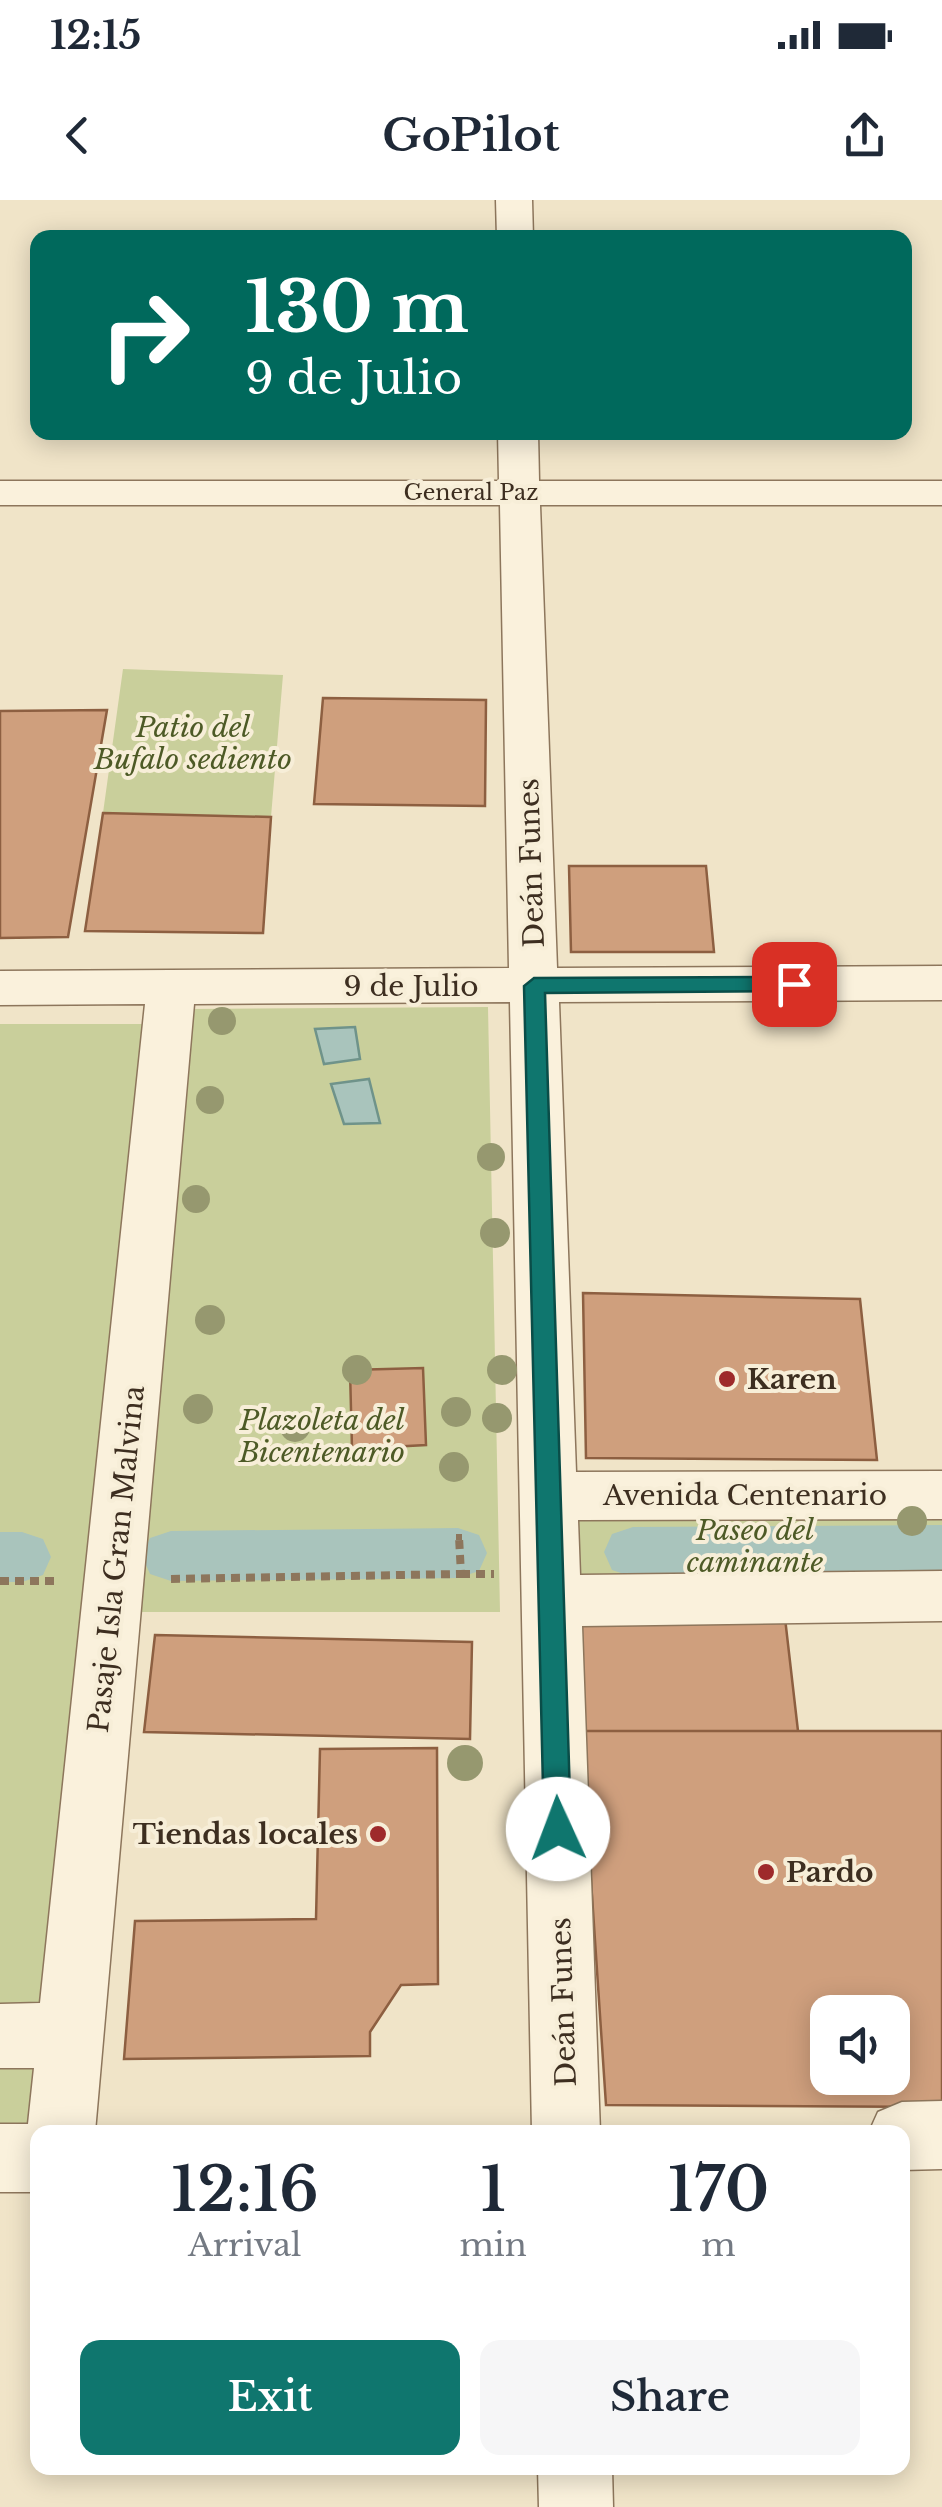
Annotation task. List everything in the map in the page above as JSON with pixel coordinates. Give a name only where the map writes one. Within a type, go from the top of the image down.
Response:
[{"type":"street","points":[[514,200],[515,230]]},
{"type":"street","name":"Deán Funes","points":[[518,440],[566,2125]]},
{"type":"street","name":"General Paz","points":[[0,492],[942,493]]},
{"type":"street","name":"9 de Julio","points":[[0,988],[942,983]]},
{"type":"street","name":"Pasaje Isla Gran Malvina","points":[[62,2125],[171,986]]},
{"type":"street","name":"Avenida Centenario","points":[[549,1496],[942,1494]]},
{"type":"street","points":[[551,1601],[942,1596]]},
{"type":"street","points":[[0,2036],[70,2036]]},
{"type":"street","points":[[910,2136],[942,2135]]},
{"type":"street","points":[[0,2158],[30,2158]]},
{"type":"street","points":[[576,2475],[576,2507]]},
{"type":"path","points":[[0,1582],[461,1574],[459,1534]]},
{"type":"green space","name":"Patio del Bufalo sediento","points":[[123,669],[283,675],[271,817],[103,813]]},
{"type":"green space","name":"Plazoleta del Bicentenario","points":[[488,1007],[500,1612],[141,1612],[158,1127],[62,2125],[30,2125],[30,2137],[0,2158],[0,1024],[168,1024],[190,1009]]},
{"type":"green space","name":"Paseo del caminante","points":[[942,1507],[942,1584],[569,1586],[567,1509]]},
{"type":"water","points":[[355,1027],[360,1059],[324,1064],[315,1029]]},
{"type":"water","points":[[369,1079],[380,1123],[344,1124],[331,1084]]},
{"type":"building","points":[[323,698],[486,700],[485,806],[314,804]]},
{"type":"building","points":[[107,710],[68,937],[0,938],[0,711]]},
{"type":"building","points":[[103,813],[271,817],[263,933],[85,931]]},
{"type":"building","points":[[569,866],[706,866],[714,952],[571,952]]},
{"type":"building","name":"Karen","points":[[583,1293],[860,1299],[877,1460],[586,1458]]},
{"type":"building","points":[[423,1368],[426,1445],[352,1449],[350,1370]]},
{"type":"building","points":[[576,1617],[785,1618],[798,1731],[581,1731]]},
{"type":"building","points":[[155,1635],[472,1642],[470,1739],[144,1732]]},
{"type":"building","name":"Pardo","points":[[581,1731],[942,1731],[942,2107],[606,2105]]},
{"type":"building","name":"Tiendas locales","points":[[437,1748],[438,1984],[401,1985],[370,2032],[370,2056],[124,2059],[135,1921],[316,1919],[320,1749]]},
{"type":"waterway","points":[[633,1552],[942,1550]]},
{"type":"waterway","points":[[171,1556],[458,1553]]},
{"type":"waterway","points":[[0,1557],[22,1557]]},
{"type":"place","name":"Karen","points":[[727,1379]]},
{"type":"place","name":"Tiendas locales","points":[[378,1834]]},
{"type":"place","name":"Pardo","points":[[766,1872]]},
{"type":"route","points":[[558,1829],[534,986],[794,984]]}]
